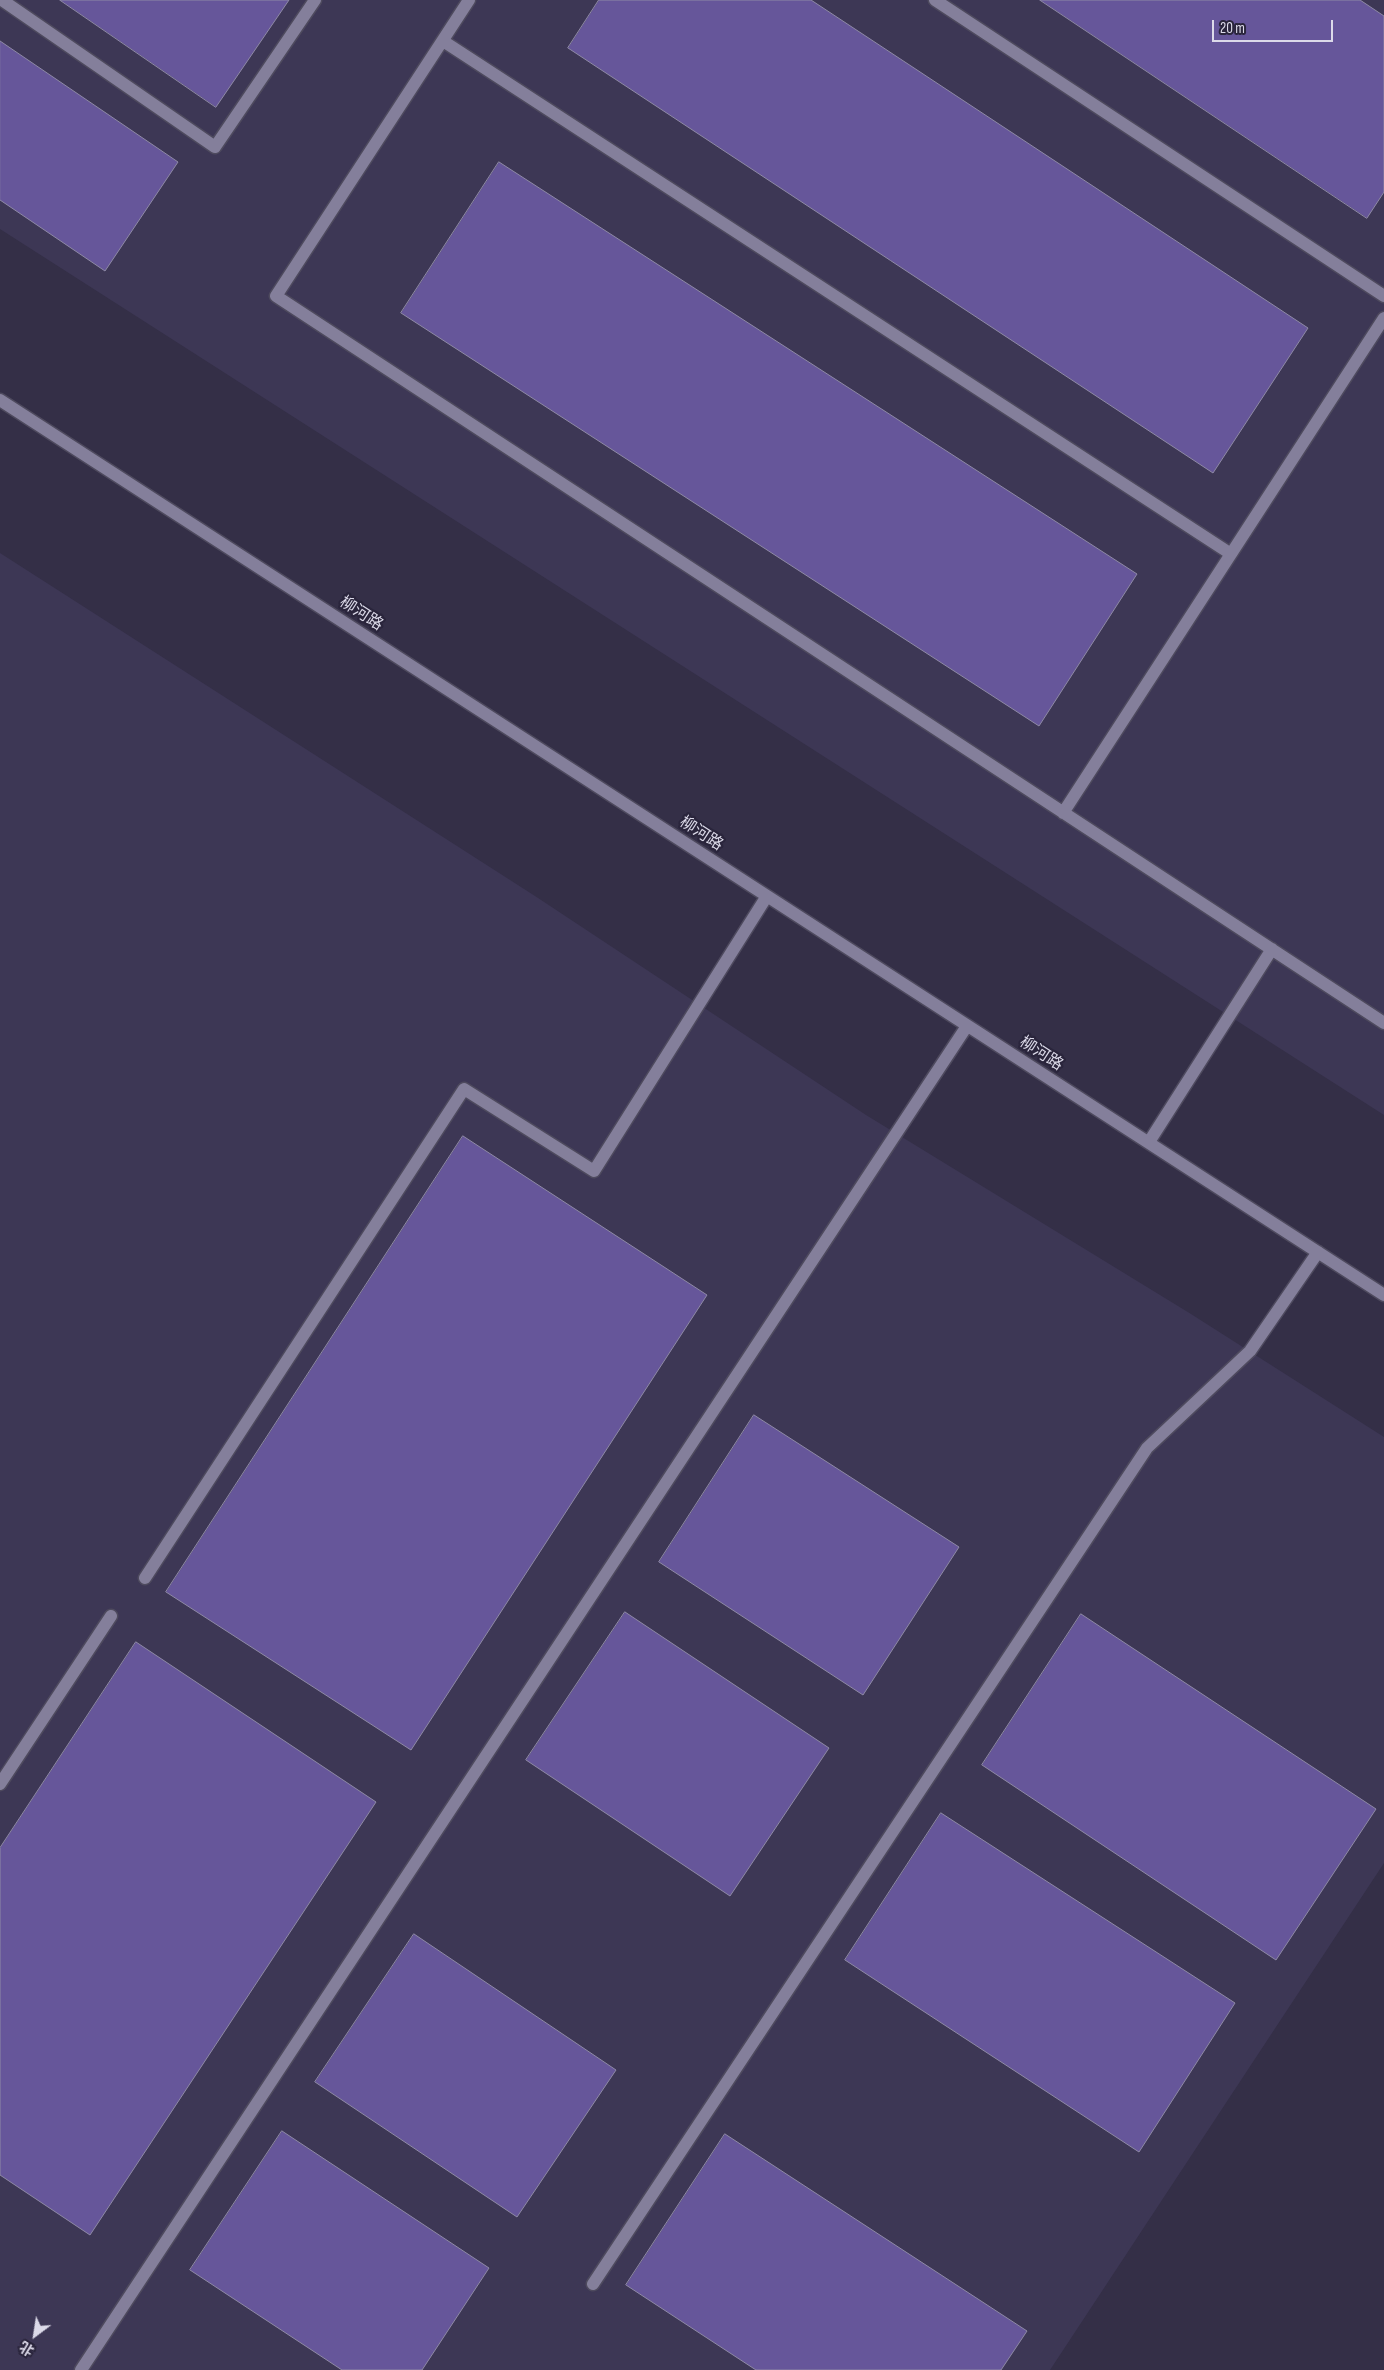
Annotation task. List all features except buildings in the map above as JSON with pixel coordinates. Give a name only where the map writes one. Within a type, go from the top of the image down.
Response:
[{"type":"street","points":[[2,0],[215,147],[314,0]]},
{"type":"street","points":[[470,0],[276,296],[1384,1023]]},
{"type":"street","points":[[935,0],[1384,296]]},
{"type":"street","points":[[443,41],[1231,554]]},
{"type":"street","points":[[1064,813],[1384,318]]},
{"type":"street","name":"柳河路","points":[[0,400],[1384,1295]]},
{"type":"street","points":[[145,1578],[464,1088],[594,1171],[766,896]]},
{"type":"street","points":[[1148,1142],[1272,949]]},
{"type":"street","points":[[81,2370],[967,1026]]},
{"type":"street","points":[[593,2284],[1147,1448],[1250,1351],[1318,1252]]},
{"type":"street","points":[[0,1784],[111,1616]]},
{"type":"shaded area","points":[[0,0],[1384,0],[1384,1115],[0,229]]},
{"type":"shaded area","points":[[0,553],[535,896],[866,1115],[1191,1314],[1384,1437],[1384,1863],[1050,2370],[0,2370]]}]
